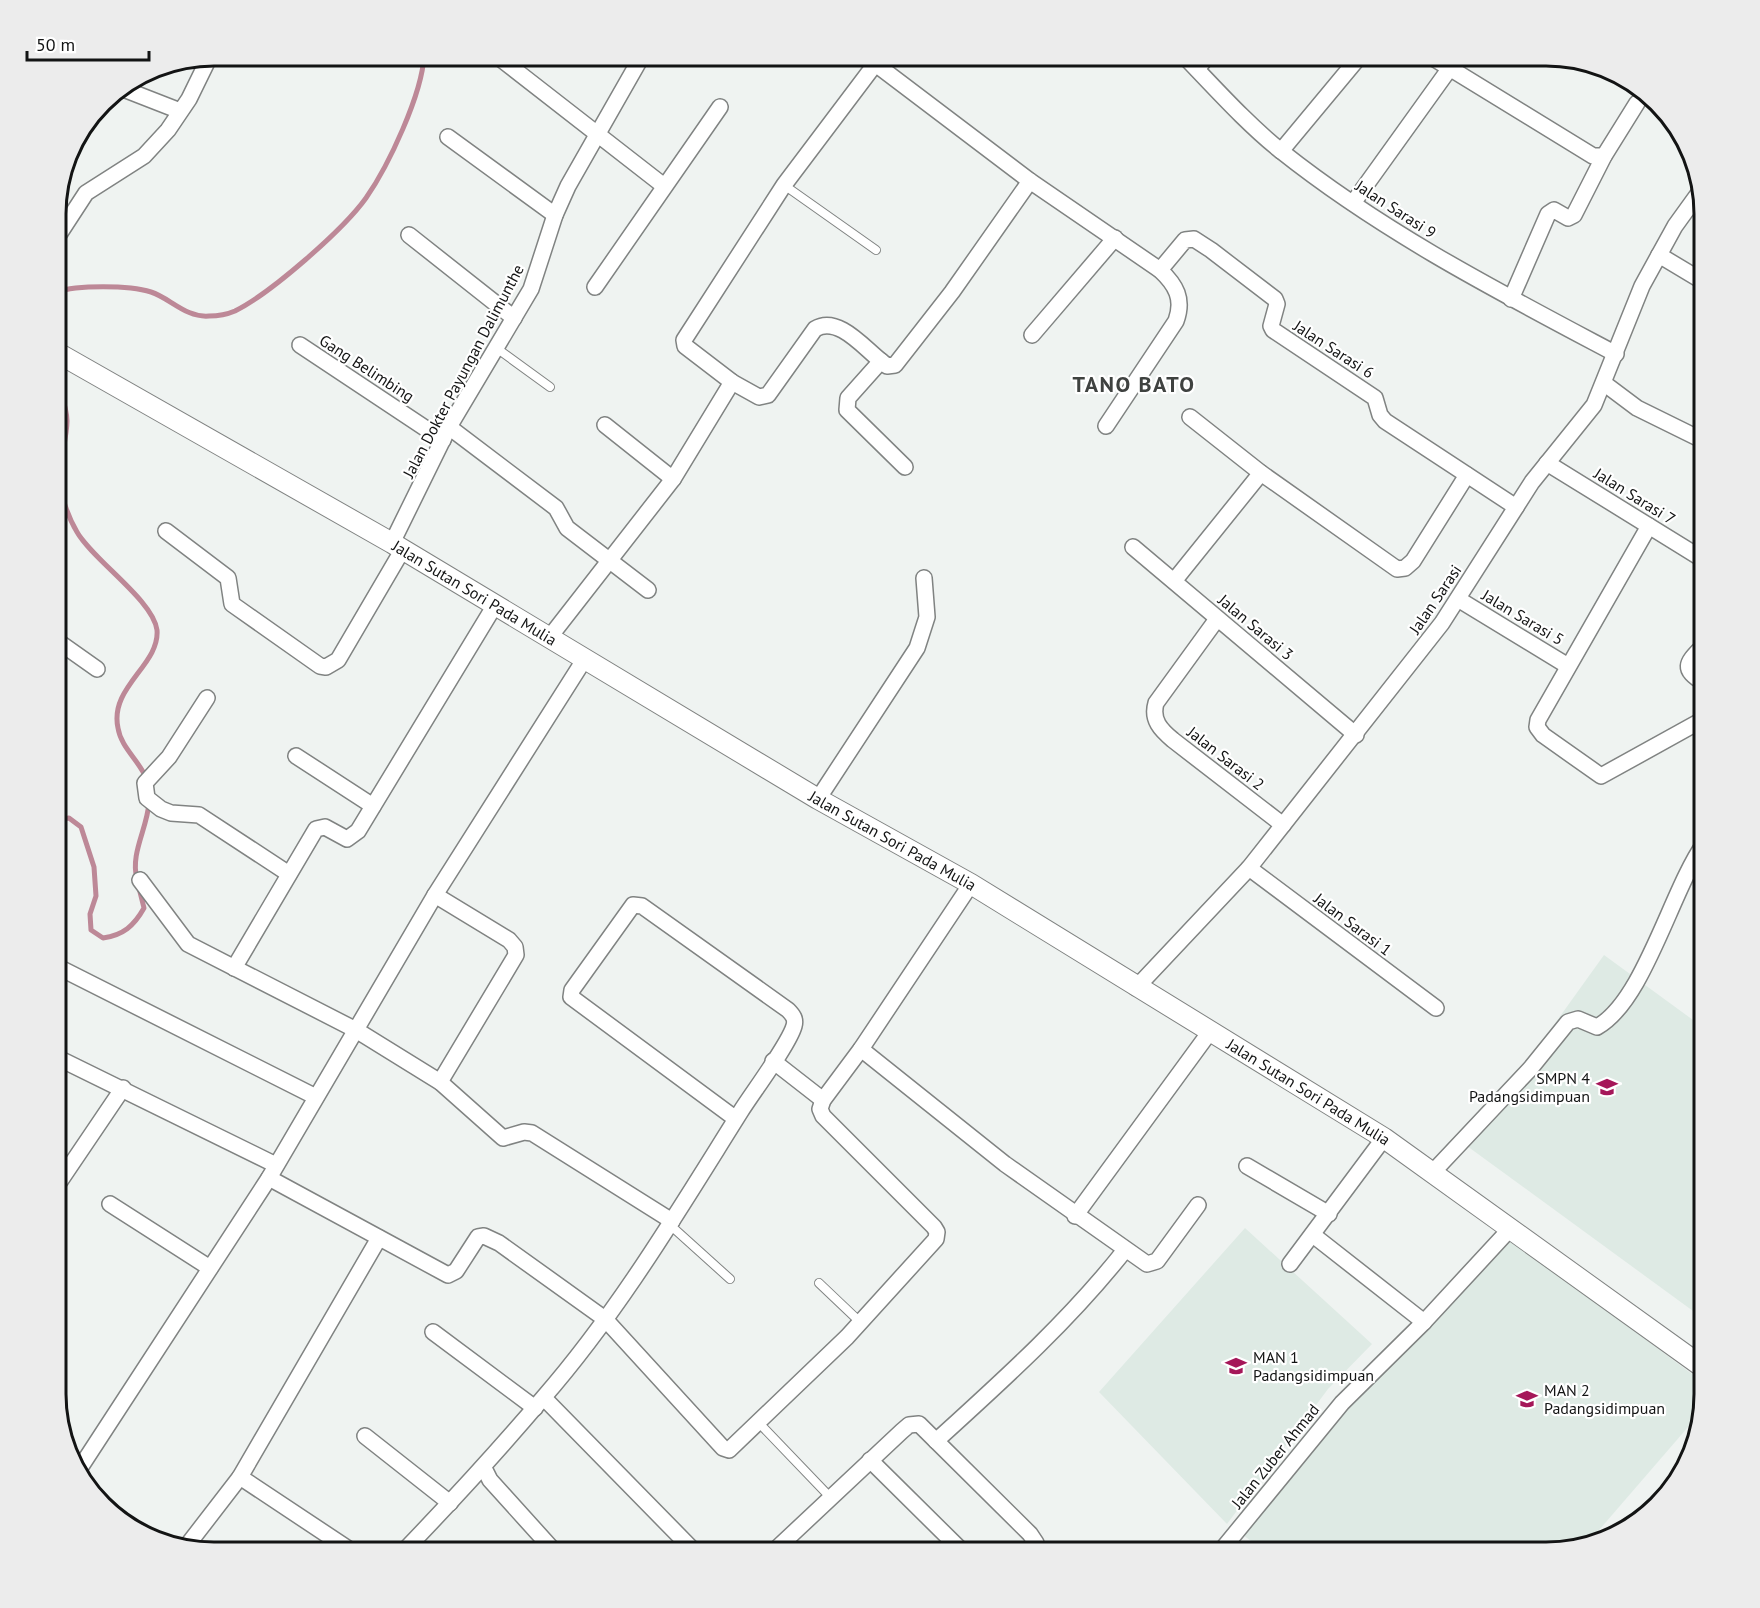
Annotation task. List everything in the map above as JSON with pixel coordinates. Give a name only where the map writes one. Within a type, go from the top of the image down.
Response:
[{"type":"street","points":[[66,224],[86,193],[144,156],[168,130],[201,78],[206,66]]},
{"type":"street","points":[[509,66],[596,136],[664,186]]},
{"type":"street","name":"Jalan Dokter Payungan Dalimunthe","points":[[166,531],[228,578],[232,604],[320,666],[326,667],[338,660],[398,546],[446,434],[537,277],[555,216],[568,186],[636,66]]},
{"type":"street","points":[[866,66],[784,184],[684,340],[685,346],[732,382],[759,397],[768,395],[815,329],[825,324],[836,326],[887,366],[895,365],[914,343],[1030,181]]},
{"type":"street","points":[[880,66],[1030,181],[1160,270],[1174,284],[1179,297],[1180,311],[1176,321],[1106,426]]},
{"type":"street","name":"Jalan Sarasi 9","points":[[1194,66],[1281,151],[1353,203],[1390,228],[1511,299],[1616,354]]},
{"type":"street","points":[[1281,151],[1352,66]]},
{"type":"street","points":[[1446,66],[1593,156],[1604,156]]},
{"type":"street","points":[[1353,203],[1449,68]]},
{"type":"street","points":[[131,92],[180,111]]},
{"type":"street","points":[[1511,299],[1548,214],[1554,210],[1568,218],[1574,215],[1604,156],[1637,103]]},
{"type":"street","points":[[595,287],[720,107]]},
{"type":"street","points":[[448,137],[555,216]]},
{"type":"street","name":"Jalan Sarasi","points":[[1136,988],[1249,868],[1356,735],[1458,599],[1516,507],[1583,421],[1605,384],[1642,286],[1675,226],[1693,200]]},
{"type":"street","points":[[409,235],[514,318]]},
{"type":"street","points":[[1032,334],[1115,238]]},
{"type":"street","name":"Jalan Sarasi 6","points":[[1160,270],[1185,240],[1194,239],[1211,250],[1275,299],[1277,304],[1271,327],[1273,330],[1375,398],[1380,415],[1386,421],[1516,507]]},
{"type":"street","points":[[1659,255],[1694,276]]},
{"type":"street","name":"Gang Belimbing","points":[[300,345],[446,434],[556,508],[567,528],[648,590]]},
{"type":"street","name":"Jalan Sutan Sori Pada Mulia","points":[[66,358],[398,546],[818,800],[971,885],[1209,1033],[1384,1138],[1694,1361]]},
{"type":"street","points":[[881,362],[848,398],[847,410],[905,467]]},
{"type":"street","points":[[549,638],[674,479],[732,382]]},
{"type":"street","points":[[1605,384],[1637,408],[1694,436]]},
{"type":"street","points":[[1190,417],[1261,473],[1397,569],[1413,561],[1467,475]]},
{"type":"street","points":[[604,425],[674,479]]},
{"type":"street","name":"Jalan Sarasi 7","points":[[1548,463],[1694,554]]},
{"type":"street","points":[[1174,581],[1261,473]]},
{"type":"street","points":[[1649,525],[1538,720],[1537,727],[1543,735],[1601,776],[1694,725]]},
{"type":"street","name":"Jalan Sarasi 3","points":[[1133,547],[1356,735]]},
{"type":"street","points":[[818,800],[917,648],[927,618],[924,578]]},
{"type":"street","name":"Jalan Sarasi 5","points":[[1458,599],[1568,666]]},
{"type":"street","points":[[234,968],[318,827],[325,826],[344,838],[351,838],[374,806],[495,605]]},
{"type":"street","name":"Jalan Sarasi 2","points":[[1217,619],[1156,704],[1154,714],[1162,731],[1283,825]]},
{"type":"street","points":[[66,647],[97,669]]},
{"type":"street","points":[[1694,659],[1688,667],[1694,676]]},
{"type":"street","points":[[83,1463],[273,1171],[435,895],[584,660]]},
{"type":"street","points":[[207,698],[169,757],[150,777],[145,792],[152,803],[171,813],[199,815],[289,874]]},
{"type":"street","points":[[296,756],[374,806]]},
{"type":"street","points":[[1433,1172],[1530,1069],[1570,1020],[1578,1019],[1598,1028],[1618,1007],[1642,972],[1687,870],[1694,859]]},
{"type":"street","name":"Jalan Sarasi 1","points":[[1249,868],[1436,1008]]},
{"type":"street","points":[[141,880],[182,939],[356,1030],[440,1083],[502,1138],[524,1132],[532,1133],[671,1222]]},
{"type":"street","points":[[66,1062],[123,1088],[273,1171],[379,1238],[450,1275],[456,1271],[475,1239],[481,1236],[526,1260],[605,1318],[723,1448],[729,1450],[847,1337],[859,1321],[936,1239],[937,1232],[823,1116],[820,1109],[823,1100],[861,1049],[971,885]]},
{"type":"street","points":[[435,895],[509,940],[516,956],[440,1083]]},
{"type":"street","points":[[413,1542],[484,1468],[539,1403],[605,1318],[671,1222],[792,1031],[795,1024],[793,1015],[642,906],[636,904],[630,908],[572,990],[571,997],[736,1119]]},
{"type":"street","points":[[66,971],[316,1097]]},
{"type":"street","points":[[1075,1216],[1209,1033]]},
{"type":"street","points":[[861,1049],[1075,1216],[1147,1264],[1155,1263],[1198,1205]]},
{"type":"street","points":[[773,1061],[823,1100]]},
{"type":"street","points":[[66,1172],[123,1088]]},
{"type":"street","points":[[1290,1264],[1384,1138]]},
{"type":"street","points":[[1247,1166],[1329,1214]]},
{"type":"street","points":[[110,1204],[210,1268]]},
{"type":"street","name":"Jalan Zuber Ahmad","points":[[1228,1542],[1342,1403],[1424,1322],[1510,1228]]},
{"type":"street","points":[[1313,1235],[1424,1322]]},
{"type":"street","points":[[191,1540],[240,1477],[379,1238]]},
{"type":"street","points":[[936,1441],[1063,1321],[1125,1250]]},
{"type":"street","points":[[434,1332],[539,1403],[685,1542]]},
{"type":"street","points":[[783,1542],[870,1460],[912,1424],[919,1424],[1030,1534],[1035,1542]]},
{"type":"street","points":[[365,1436],[450,1503]]},
{"type":"street","points":[[870,1460],[953,1542]]},
{"type":"street","points":[[484,1468],[490,1480],[546,1542]]},
{"type":"street","points":[[240,1477],[338,1542]]},
{"type":"lane","points":[[784,184],[876,250]]},
{"type":"lane","points":[[495,347],[550,387]]},
{"type":"lane","points":[[671,1222],[730,1279]]},
{"type":"lane","points":[[819,1283],[859,1321]]},
{"type":"lane","points":[[759,1423],[830,1497]]},
{"type":"shaded area","name":"SMPN 4 Padangsidimpuan","points":[[1604,955],[1694,1021],[1694,1312],[1467,1146]]},
{"type":"shaded area","name":"MAN 1 Padangsidimpuan","points":[[1245,1228],[1372,1344],[1328,1389],[1227,1524],[1099,1392]]},
{"type":"shaded area","name":"MAN 2 Padangsidimpuan","points":[[1508,1237],[1694,1376],[1694,1404],[1691,1424],[1596,1533],[1566,1541],[1546,1542],[1252,1542],[1243,1535],[1346,1404]]},
{"type":"waterway","points":[[66,290],[117,287],[141,290],[158,295],[186,311],[201,316],[229,313],[250,302],[286,276],[324,243],[366,198],[403,129],[423,66]]},
{"type":"waterway","points":[[66,410],[66,434]]},
{"type":"waterway","points":[[66,507],[77,532],[85,543],[145,606],[157,630],[156,643],[151,654],[127,688],[117,713],[118,728],[123,742],[147,780]]},
{"type":"waterway","points":[[137,879],[135,870],[137,851],[149,803]]},
{"type":"waterway","points":[[66,818],[69,818],[81,827],[94,867],[96,896],[90,914],[91,930],[103,938],[116,935],[132,925],[144,908],[139,888]]},
{"type":"place","name":"SMPN 4 Padangsidimpuan","points":[[1607,1087]]},
{"type":"place","name":"MAN 1 Padangsidimpuan","points":[[1236,1366]]},
{"type":"place","name":"MAN 2 Padangsidimpuan","points":[[1527,1399]]},
{"type":"district","name":"TANO BATO","points":[[1134,384]]}]
